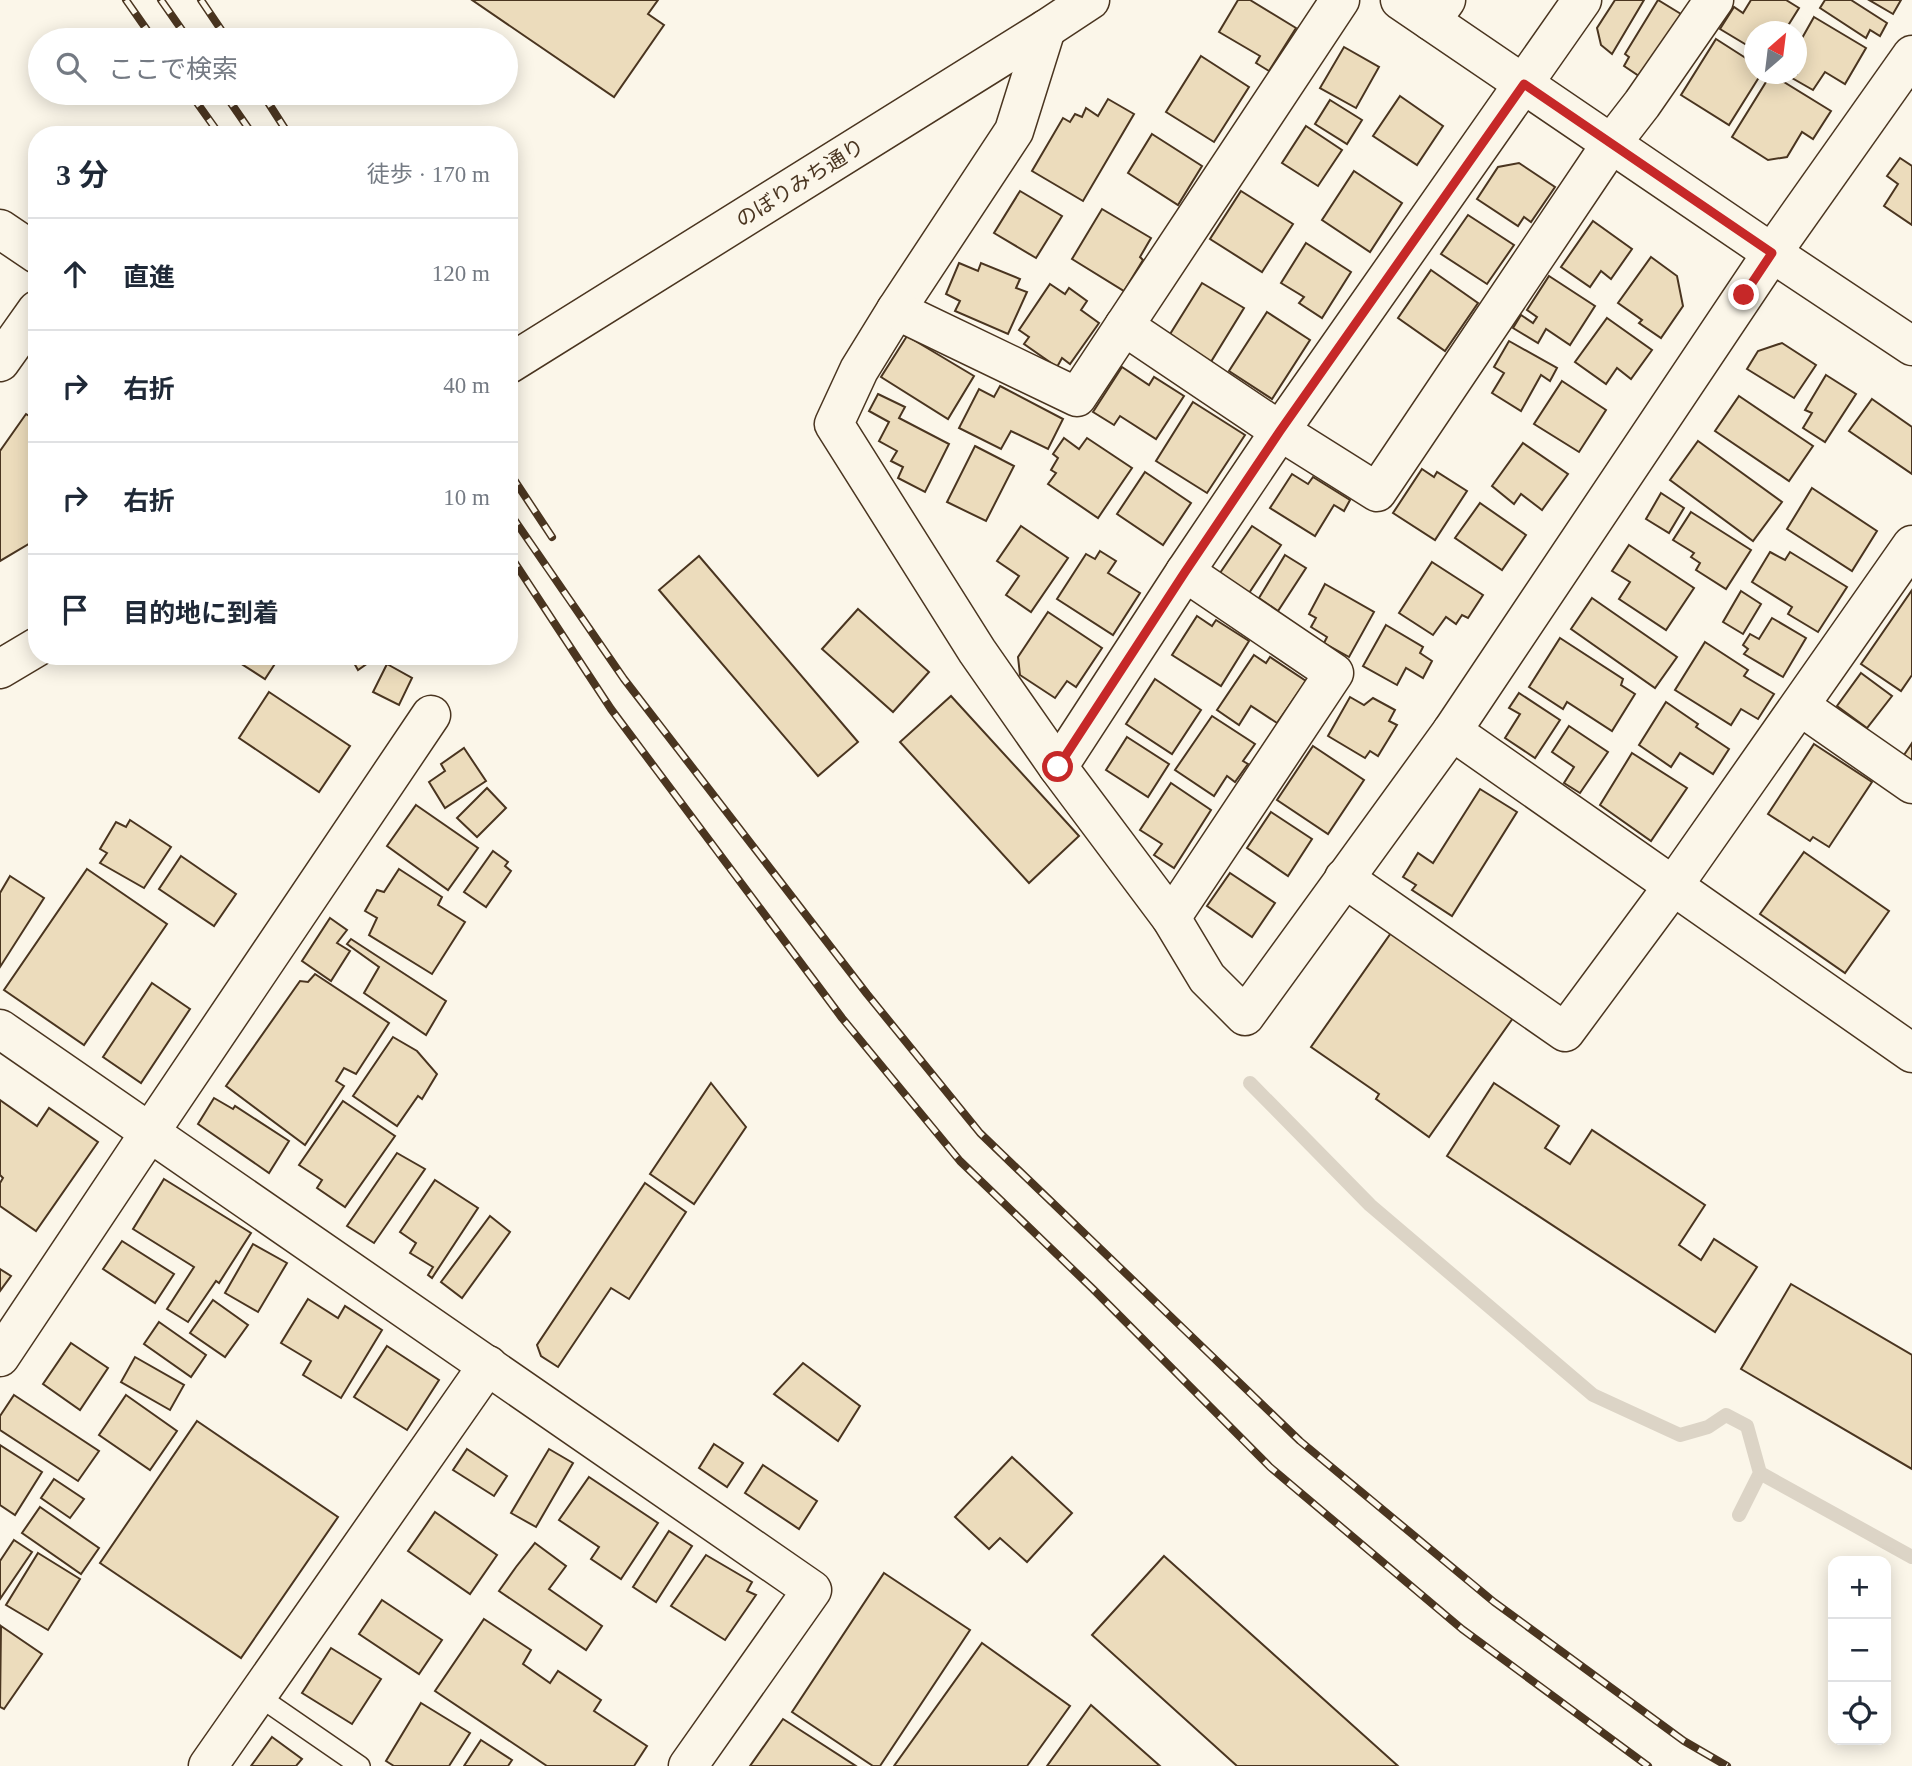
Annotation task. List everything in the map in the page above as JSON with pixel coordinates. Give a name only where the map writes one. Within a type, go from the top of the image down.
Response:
[{"type":"street","name":"のぼりみち通り","points":[[518,358],[1090,0]]},
{"type":"street","points":[[896,310],[1077,397],[1340,0]]},
{"type":"street","points":[[1058,767],[1280,431],[1581,0]]},
{"type":"street","points":[[1124,326],[1280,431],[1377,492],[1611,144],[1714,0]]},
{"type":"street","points":[[1426,7],[1524,84],[1912,346]]},
{"type":"street","points":[[1046,29],[1014,131],[859,370],[834,424],[977,652],[1058,767],[1171,918],[1207,978],[1245,1016],[1452,731],[1772,253],[1912,55]]},
{"type":"street","points":[[0,229],[28,248]]},
{"type":"street","points":[[0,362],[28,323]]},
{"type":"street","points":[[1344,878],[1565,1032],[1673,886],[1912,545]]},
{"type":"street","points":[[1171,918],[1334,673],[1185,572]]},
{"type":"street","points":[[0,669],[28,652]]},
{"type":"street","points":[[1800,706],[1912,784]]},
{"type":"street","points":[[0,1357],[431,715]]},
{"type":"street","points":[[1452,731],[1912,1052]]},
{"type":"street","points":[[0,1029],[812,1590],[688,1766]]},
{"type":"street","points":[[208,1766],[488,1365]]},
{"type":"lane","points":[[257,1695],[360,1766]]},
{"type":"building","points":[[472,0],[658,0],[648,14],[664,25],[614,97],[518,31],[518,28],[513,28]]},
{"type":"building","points":[[1238,0],[1250,0],[1296,28],[1269,71],[1256,63],[1260,56],[1219,32]]},
{"type":"building","points":[[1615,0],[1644,0],[1612,54],[1601,45],[1597,28]]},
{"type":"building","points":[[1658,0],[1681,14],[1642,78],[1624,66],[1629,57],[1625,54]]},
{"type":"building","points":[[1751,0],[1786,0],[1799,8],[1791,21],[1744,21],[1744,43],[1720,29],[1734,7],[1743,13]]},
{"type":"building","points":[[1825,0],[1851,0],[1887,23],[1880,36],[1870,30],[1866,38],[1820,8]]},
{"type":"building","points":[[1869,0],[1901,0],[1893,14]]},
{"type":"building","points":[[1814,17],[1866,48],[1845,84],[1825,72],[1813,90],[1802,84],[1807,84],[1807,29]]},
{"type":"building","points":[[1716,39],[1744,57],[1744,84],[1755,84],[1729,125],[1681,95]]},
{"type":"building","points":[[1344,47],[1379,67],[1356,108],[1320,88]]},
{"type":"building","points":[[1201,56],[1249,87],[1214,142],[1166,112]]},
{"type":"building","points":[[1765,84],[1787,84],[1831,111],[1813,139],[1802,132],[1787,157],[1768,160],[1732,137]]},
{"type":"building","points":[[1400,96],[1443,126],[1417,165],[1373,136]]},
{"type":"building","points":[[1108,99],[1134,114],[1083,201],[1032,171],[1063,118],[1070,122],[1075,114],[1082,117],[1086,108],[1098,116]]},
{"type":"building","points":[[1330,100],[1362,120],[1347,144],[1315,124]]},
{"type":"building","points":[[1306,126],[1342,150],[1318,186],[1282,163]]},
{"type":"building","points":[[1152,134],[1202,166],[1178,205],[1128,173]]},
{"type":"building","points":[[1900,158],[1912,166],[1912,225],[1884,206],[1898,184],[1887,176]]},
{"type":"building","points":[[1519,163],[1555,187],[1531,222],[1524,217],[1518,226],[1477,199],[1498,167]]},
{"type":"building","points":[[1354,171],[1402,203],[1370,252],[1322,220]]},
{"type":"building","points":[[1020,191],[1062,216],[1036,258],[994,233]]},
{"type":"building","points":[[1241,191],[1293,224],[1262,272],[1210,239]]},
{"type":"building","points":[[1102,209],[1151,238],[1140,257],[1143,260],[1124,291],[1072,259]]},
{"type":"building","points":[[1468,215],[1514,245],[1487,284],[1441,254]]},
{"type":"building","points":[[1593,221],[1632,249],[1611,279],[1601,271],[1590,287],[1561,267]]},
{"type":"building","points":[[1306,243],[1351,272],[1322,318],[1299,303],[1304,297],[1281,283]]},
{"type":"building","points":[[1651,257],[1677,276],[1683,306],[1661,338],[1639,323],[1642,320],[1618,303]]},
{"type":"building","points":[[959,263],[978,271],[981,263],[1020,279],[1016,288],[1027,292],[1008,334],[955,311],[960,301],[946,294]]},
{"type":"building","points":[[1431,270],[1478,303],[1445,351],[1398,318]]},
{"type":"building","points":[[1549,276],[1595,306],[1570,345],[1546,329],[1538,343],[1513,328],[1521,315],[1533,323],[1537,317],[1527,310]]},
{"type":"building","points":[[1202,283],[1244,308],[1209,365],[1167,339]]},
{"type":"building","points":[[1050,284],[1065,294],[1069,288],[1087,301],[1081,310],[1099,323],[1070,364],[1062,358],[1057,367],[1024,344],[1029,337],[1019,330]]},
{"type":"building","points":[[1267,312],[1310,340],[1272,399],[1229,371]]},
{"type":"building","points":[[1607,318],[1652,350],[1631,379],[1617,368],[1606,384],[1575,362]]},
{"type":"building","points":[[907,336],[974,376],[948,419],[881,377]]},
{"type":"building","points":[[1509,341],[1557,368],[1550,381],[1541,375],[1521,411],[1492,393],[1504,373],[1494,367]]},
{"type":"building","points":[[1782,343],[1816,365],[1794,398],[1747,369],[1758,351]]},
{"type":"building","points":[[1122,367],[1149,385],[1154,377],[1184,396],[1156,439],[1120,416],[1114,425],[1093,412]]},
{"type":"building","points":[[1826,375],[1856,394],[1825,442],[1803,428],[1812,413],[1805,410]]},
{"type":"building","points":[[1562,381],[1606,410],[1579,452],[1534,424]]},
{"type":"building","points":[[1000,386],[1063,419],[1048,449],[1011,431],[1001,449],[959,428],[979,389],[994,397]]},
{"type":"building","points":[[878,394],[905,407],[899,418],[949,444],[925,492],[898,478],[903,467],[891,461],[897,451],[879,441],[889,422],[869,411]]},
{"type":"building","points":[[1739,396],[1813,446],[1789,481],[1715,431]]},
{"type":"building","points":[[1872,399],[1912,427],[1912,474],[1849,431]]},
{"type":"building","points":[[1193,402],[1245,435],[1207,493],[1156,461]]},
{"type":"building","points":[[26,414],[28,415],[28,544],[0,561],[0,451]]},
{"type":"building","points":[[1064,438],[1079,449],[1087,438],[1132,468],[1098,518],[1048,484],[1056,473],[1051,470],[1058,458],[1053,454]]},
{"type":"building","points":[[1698,441],[1782,502],[1753,541],[1670,480]]},
{"type":"building","points":[[1523,443],[1568,474],[1542,510],[1521,494],[1514,504],[1492,486]]},
{"type":"building","points":[[975,446],[1014,466],[986,521],[947,502]]},
{"type":"building","points":[[1422,469],[1434,477],[1437,472],[1467,491],[1435,540],[1393,513]]},
{"type":"building","points":[[1145,472],[1191,503],[1163,545],[1117,514]]},
{"type":"building","points":[[1292,474],[1308,484],[1313,477],[1350,500],[1344,511],[1334,505],[1315,536],[1270,508]]},
{"type":"building","points":[[1812,488],[1877,531],[1852,571],[1787,529]]},
{"type":"building","points":[[1661,493],[1684,508],[1669,533],[1646,519]]},
{"type":"building","points":[[1480,503],[1526,535],[1502,570],[1455,538]]},
{"type":"building","points":[[1691,512],[1751,550],[1726,589],[1696,570],[1700,563],[1691,557],[1694,553],[1673,540]]},
{"type":"building","points":[[1021,526],[1068,558],[1031,612],[1006,595],[1019,576],[997,561]]},
{"type":"building","points":[[1252,526],[1281,545],[1249,593],[1220,573]]},
{"type":"building","points":[[1629,545],[1694,588],[1666,630],[1619,599],[1630,582],[1612,571]]},
{"type":"building","points":[[1100,551],[1116,561],[1108,573],[1140,593],[1113,635],[1057,599],[1086,554],[1095,559]]},
{"type":"building","points":[[1770,552],[1785,560],[1790,552],[1847,587],[1818,632],[1788,614],[1792,607],[1752,582]]},
{"type":"building","points":[[1285,555],[1306,568],[1278,611],[1259,598]]},
{"type":"building","points":[[699,556],[858,742],[818,776],[659,590]]},
{"type":"building","points":[[1432,562],[1483,595],[1468,618],[1462,615],[1456,624],[1446,617],[1433,635],[1399,613]]},
{"type":"building","points":[[1325,584],[1374,612],[1349,657],[1324,643],[1327,637],[1311,627],[1316,618],[1309,614]]},
{"type":"building","points":[[1912,590],[1912,675],[1901,691],[1861,664]]},
{"type":"building","points":[[1741,591],[1761,604],[1743,634],[1723,622]]},
{"type":"building","points":[[1592,598],[1677,657],[1655,688],[1571,629]]},
{"type":"building","points":[[858,609],[929,672],[893,712],[822,649]]},
{"type":"building","points":[[1048,612],[1102,648],[1076,687],[1067,681],[1055,698],[1020,675],[1018,657]]},
{"type":"building","points":[[1197,616],[1212,626],[1216,620],[1249,641],[1221,686],[1172,655]]},
{"type":"building","points":[[1772,618],[1806,638],[1783,677],[1744,654],[1748,649],[1743,645],[1750,634],[1759,639]]},
{"type":"building","points":[[1386,625],[1423,647],[1420,653],[1432,661],[1423,678],[1406,668],[1397,685],[1363,666]]},
{"type":"building","points":[[1560,638],[1623,679],[1621,685],[1635,694],[1612,731],[1567,702],[1563,709],[1529,687]]},
{"type":"building","points":[[1705,642],[1748,670],[1744,676],[1774,694],[1758,719],[1741,709],[1731,725],[1675,690]]},
{"type":"building","points":[[1254,655],[1266,663],[1270,657],[1306,681],[1277,723],[1251,706],[1239,725],[1217,710]]},
{"type":"building","points":[[243,665],[274,665],[265,679]]},
{"type":"building","points":[[386,665],[412,678],[399,705],[373,692]]},
{"type":"building","points":[[1861,673],[1892,696],[1867,728],[1837,706]]},
{"type":"building","points":[[1155,679],[1201,710],[1172,754],[1126,724]]},
{"type":"building","points":[[269,692],[350,746],[319,792],[239,738]]},
{"type":"building","points":[[1519,693],[1560,720],[1535,758],[1505,738],[1520,714],[1509,708]]},
{"type":"building","points":[[951,696],[1079,836],[1029,883],[900,742]]},
{"type":"building","points":[[1350,697],[1364,705],[1373,698],[1395,710],[1389,721],[1397,725],[1378,756],[1370,751],[1365,758],[1328,736]]},
{"type":"building","points":[[1666,702],[1729,749],[1713,774],[1680,753],[1671,767],[1639,745]]},
{"type":"building","points":[[1212,716],[1255,744],[1243,761],[1248,764],[1235,782],[1227,776],[1214,796],[1175,770]]},
{"type":"building","points":[[1569,726],[1608,752],[1580,793],[1564,783],[1574,767],[1552,752]]},
{"type":"building","points":[[1127,737],[1169,764],[1148,797],[1106,770]]},
{"type":"building","points":[[1912,743],[1912,761],[1904,755]]},
{"type":"building","points":[[1814,744],[1872,782],[1829,847],[1813,837],[1810,841],[1768,814]]},
{"type":"building","points":[[1313,746],[1364,780],[1328,834],[1277,800]]},
{"type":"building","points":[[464,748],[486,781],[445,808],[429,782],[445,771],[441,764]]},
{"type":"building","points":[[1632,753],[1687,788],[1651,841],[1600,805]]},
{"type":"building","points":[[1171,783],[1211,810],[1174,868],[1154,855],[1162,844],[1140,830]]},
{"type":"building","points":[[487,788],[506,808],[477,837],[457,818]]},
{"type":"building","points":[[1480,789],[1517,812],[1452,916],[1412,890],[1416,885],[1403,877],[1418,853],[1433,863]]},
{"type":"building","points":[[416,805],[478,848],[448,890],[387,846]]},
{"type":"building","points":[[1271,812],[1312,839],[1288,876],[1247,848]]},
{"type":"building","points":[[130,820],[171,847],[144,888],[100,863],[107,853],[100,849],[116,822],[126,827]]},
{"type":"building","points":[[493,851],[508,862],[505,866],[511,871],[486,907],[464,892]]},
{"type":"building","points":[[1804,852],[1889,911],[1845,973],[1760,914]]},
{"type":"building","points":[[181,856],[236,894],[214,926],[159,889]]},
{"type":"building","points":[[87,869],[167,924],[84,1045],[4,990]]},
{"type":"building","points":[[399,869],[442,897],[438,905],[465,922],[432,974],[369,935],[377,918],[365,911],[377,890],[384,892]]},
{"type":"building","points":[[1230,873],[1275,903],[1252,937],[1207,906]]},
{"type":"building","points":[[10,876],[44,898],[0,967],[0,893]]},
{"type":"building","points":[[330,918],[347,930],[337,943],[350,951],[331,981],[302,961]]},
{"type":"building","points":[[1391,933],[1513,1018],[1429,1137],[1376,1099],[1379,1094],[1311,1047]]},
{"type":"building","points":[[351,939],[446,1001],[426,1035],[364,993],[379,967],[347,944]]},
{"type":"building","points":[[315,974],[389,1023],[356,1074],[344,1068],[336,1081],[344,1086],[305,1145],[226,1086],[300,981],[308,982]]},
{"type":"building","points":[[152,983],[190,1009],[141,1083],[103,1057]]},
{"type":"building","points":[[393,1037],[417,1051],[437,1074],[422,1099],[418,1096],[397,1126],[353,1096]]},
{"type":"building","points":[[711,1083],[746,1127],[694,1204],[650,1174]]},
{"type":"building","points":[[1494,1083],[1559,1126],[1545,1148],[1570,1164],[1592,1130],[1705,1205],[1679,1245],[1701,1260],[1714,1239],[1757,1267],[1715,1332],[1447,1156]]},
{"type":"building","points":[[214,1098],[233,1109],[235,1106],[289,1141],[269,1173],[198,1124]]},
{"type":"building","points":[[0,1100],[37,1126],[49,1108],[98,1142],[36,1231],[0,1206],[0,1183],[3,1178],[0,1175]]},
{"type":"building","points":[[343,1101],[395,1136],[345,1207],[317,1188],[322,1180],[299,1165]]},
{"type":"building","points":[[397,1153],[425,1169],[374,1243],[347,1226]]},
{"type":"building","points":[[164,1179],[251,1233],[219,1283],[216,1281],[188,1322],[167,1309],[194,1267],[133,1229]]},
{"type":"building","points":[[435,1180],[478,1208],[432,1278],[428,1275],[433,1267],[410,1253],[416,1243],[400,1232]]},
{"type":"building","points":[[645,1183],[686,1212],[629,1299],[611,1288],[558,1367],[541,1356],[537,1345]]},
{"type":"building","points":[[490,1216],[510,1232],[462,1298],[441,1282]]},
{"type":"building","points":[[122,1241],[174,1274],[155,1303],[103,1269]]},
{"type":"building","points":[[253,1244],[287,1263],[258,1312],[225,1293]]},
{"type":"building","points":[[0,1269],[11,1276],[0,1291]]},
{"type":"building","points":[[1791,1284],[1912,1355],[1912,1469],[1741,1369]]},
{"type":"building","points":[[308,1299],[338,1318],[345,1306],[382,1330],[341,1398],[303,1375],[311,1361],[281,1343]]},
{"type":"building","points":[[213,1300],[248,1325],[225,1357],[190,1333]]},
{"type":"building","points":[[159,1322],[206,1355],[191,1377],[144,1344]]},
{"type":"building","points":[[71,1343],[108,1368],[80,1410],[43,1384]]},
{"type":"building","points":[[387,1346],[439,1380],[407,1430],[354,1397]]},
{"type":"building","points":[[135,1357],[184,1385],[170,1410],[121,1382]]},
{"type":"building","points":[[803,1363],[860,1406],[838,1441],[774,1394]]},
{"type":"building","points":[[14,1395],[99,1451],[78,1481],[0,1430],[0,1416]]},
{"type":"building","points":[[126,1395],[177,1431],[150,1470],[99,1435]]},
{"type":"building","points":[[197,1421],[338,1517],[241,1658],[100,1563]]},
{"type":"building","points":[[714,1444],[743,1463],[727,1487],[699,1468]]},
{"type":"building","points":[[0,1445],[42,1472],[15,1515],[0,1505]]},
{"type":"building","points":[[467,1449],[507,1476],[494,1496],[453,1470]]},
{"type":"building","points":[[549,1449],[573,1463],[536,1527],[511,1513]]},
{"type":"building","points":[[1012,1457],[1072,1513],[1027,1562],[1000,1538],[989,1549],[955,1517]]},
{"type":"building","points":[[763,1465],[817,1501],[799,1529],[745,1493]]},
{"type":"building","points":[[589,1477],[658,1523],[621,1579],[591,1559],[599,1547],[559,1520]]},
{"type":"building","points":[[54,1479],[84,1499],[70,1518],[41,1498]]},
{"type":"building","points":[[40,1507],[99,1548],[81,1574],[22,1533]]},
{"type":"building","points":[[435,1512],[497,1555],[470,1594],[408,1551]]},
{"type":"building","points":[[669,1531],[692,1546],[656,1602],[633,1587]]},
{"type":"building","points":[[14,1540],[32,1552],[0,1599],[0,1561]]},
{"type":"building","points":[[535,1543],[566,1566],[549,1589],[602,1626],[586,1650],[499,1591]]},
{"type":"building","points":[[38,1553],[80,1579],[48,1630],[6,1605]]},
{"type":"building","points":[[706,1555],[752,1582],[747,1591],[756,1595],[725,1640],[671,1606]]},
{"type":"building","points":[[1164,1556],[1398,1766],[1237,1766],[1092,1635]]},
{"type":"building","points":[[884,1573],[970,1630],[880,1766],[873,1766],[792,1712]]},
{"type":"building","points":[[382,1600],[442,1640],[419,1674],[359,1634]]},
{"type":"building","points":[[484,1619],[531,1650],[523,1664],[550,1683],[558,1671],[601,1700],[594,1711],[647,1746],[634,1766],[547,1766],[435,1691]]},
{"type":"building","points":[[1,1626],[42,1654],[4,1709],[0,1707]]},
{"type":"building","points":[[982,1643],[1070,1706],[1027,1766],[894,1766]]},
{"type":"building","points":[[331,1648],[381,1679],[352,1724],[302,1693]]},
{"type":"building","points":[[421,1703],[470,1733],[449,1766],[394,1766],[386,1761]]},
{"type":"building","points":[[1091,1705],[1160,1766],[1047,1766]]},
{"type":"building","points":[[783,1719],[856,1766],[750,1766]]},
{"type":"building","points":[[272,1737],[302,1759],[296,1766],[251,1766]]},
{"type":"building","points":[[481,1740],[512,1760],[508,1766],[464,1766]]},
{"type":"waterway","points":[[1250,1083],[1370,1205],[1593,1395],[1680,1435],[1708,1427],[1726,1415],[1747,1426],[1760,1473],[1739,1515]]},
{"type":"waterway","points":[[1760,1473],[1912,1557]]},
{"type":"railway","points":[[126,0],[146,28]]},
{"type":"railway","points":[[161,0],[181,28]]},
{"type":"railway","points":[[201,0],[220,28]]},
{"type":"railway","points":[[199,105],[214,126]]},
{"type":"railway","points":[[232,105],[247,126]]},
{"type":"railway","points":[[270,105],[283,126]]},
{"type":"railway","points":[[518,486],[552,537]]},
{"type":"railway","points":[[518,525],[624,679],[867,994],[980,1133],[1300,1441],[1494,1602],[1684,1741],[1727,1766]]},
{"type":"railway","points":[[518,568],[611,709],[842,1018],[960,1161],[1093,1289],[1270,1467],[1462,1629],[1648,1766]]},
{"type":"route","points":[[1058,767],[1280,431],[1524,84],[1772,253],[1744,295]]}]
